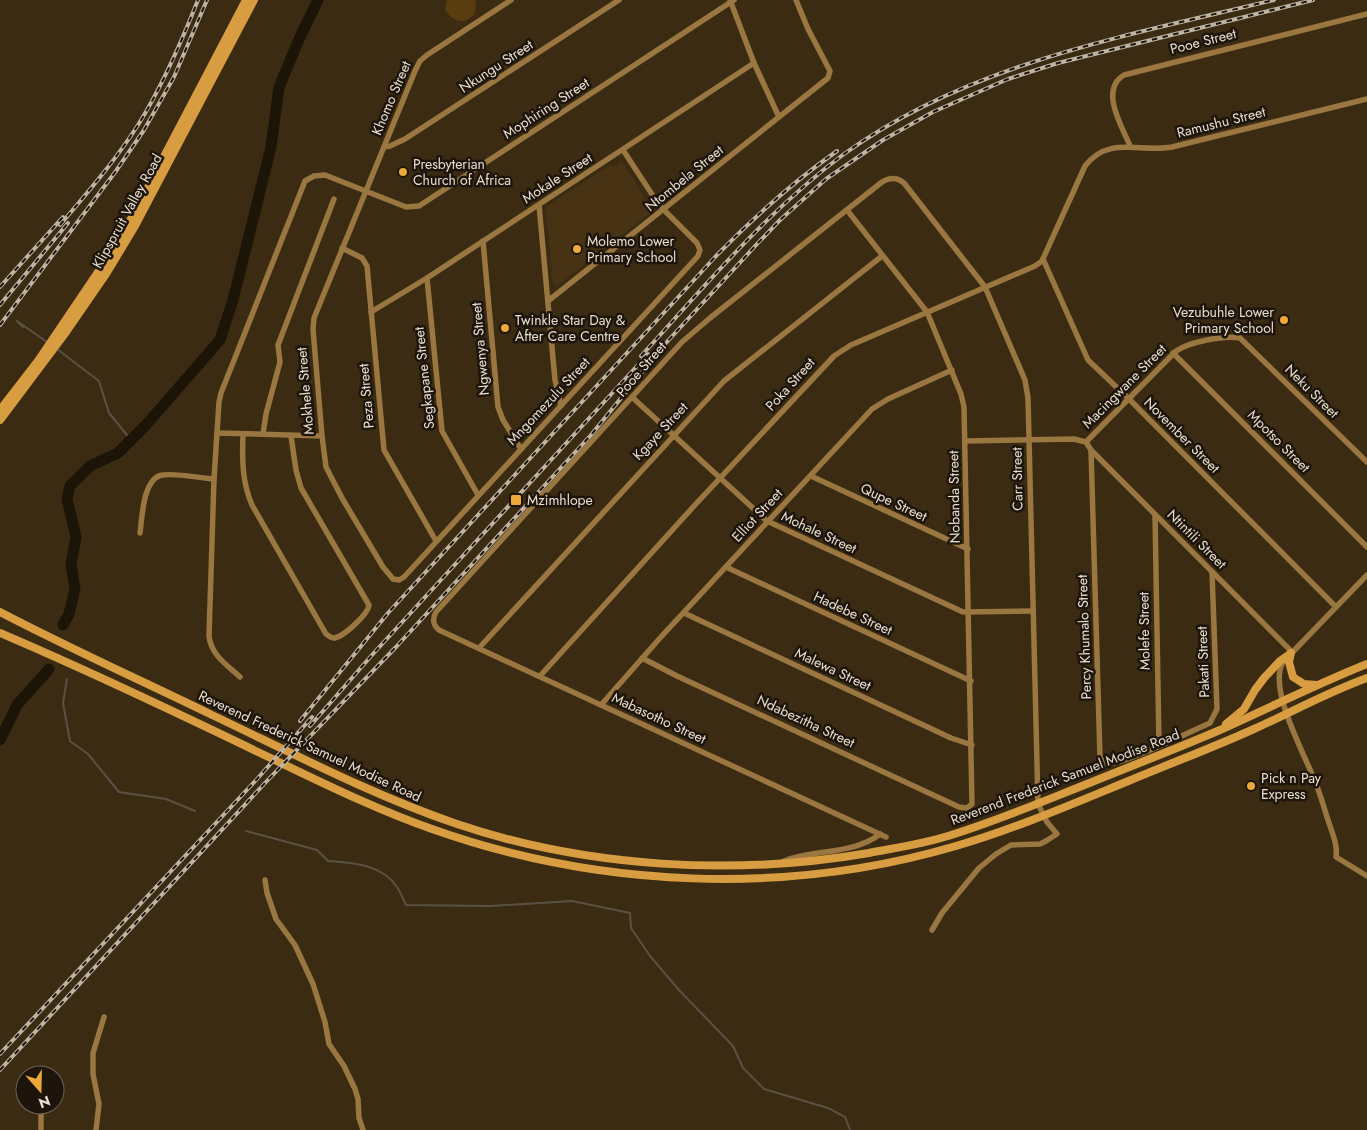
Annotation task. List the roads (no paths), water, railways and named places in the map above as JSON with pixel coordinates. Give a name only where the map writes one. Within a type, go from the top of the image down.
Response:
[{"type":"main road","name":"Klipspruit Valley Road","points":[[63,330],[135,212],[246,0]]},
{"type":"main road","name":"Klipspruit Valley Road","points":[[0,420],[63,330],[106,274],[135,226],[254,0]]},
{"type":"main road","name":"Klipspruit Valley Road","points":[[0,410],[40,363]]},
{"type":"main road","name":"Reverend Frederick Samuel Modise Road","points":[[3,613],[326,770],[400,803],[461,825],[506,838],[575,853],[646,862],[728,866],[778,864],[842,857],[947,836],[1038,804],[1217,731],[1367,664]]},
{"type":"main road","name":"Reverend Frederick Samuel Modise Road","points":[[0,633],[73,664],[347,794],[396,816],[446,834],[526,857],[584,868],[639,875],[707,879],[806,875],[866,867],[920,856],[988,836],[1044,816],[1250,731],[1367,678]]},
{"type":"main road","points":[[1291,653],[1289,662],[1293,677],[1304,684],[1318,685]]},
{"type":"main road","points":[[1217,731],[1241,712],[1264,678],[1280,661],[1291,653]]},
{"type":"street","name":"Khomo Street","points":[[366,191],[420,61],[511,0]]},
{"type":"street","name":"Nkungu Street","points":[[384,147],[405,139],[619,0]]},
{"type":"street","name":"Ntombela Street","points":[[548,301],[665,210],[828,78],[830,71],[808,29],[796,0]]},
{"type":"street","points":[[731,1],[754,63],[778,117]]},
{"type":"street","name":"Mophiring Street","points":[[240,677],[218,657],[211,648],[209,640],[214,479],[221,394],[305,181],[314,176],[322,175],[406,207],[419,206],[731,1]]},
{"type":"street","name":"Pooe Street","points":[[1130,146],[1111,97],[1113,86],[1124,75],[1367,14]]},
{"type":"street","name":"Mokale Street","points":[[371,312],[427,278],[754,63]]},
{"type":"street","name":"Ramushu Street","points":[[1043,259],[1085,166],[1092,157],[1107,150],[1130,146],[1149,149],[1172,147],[1367,99]]},
{"type":"street","points":[[622,150],[658,203],[665,210]]},
{"type":"street","name":"Pooe Street","points":[[435,614],[692,333],[882,182],[890,178],[898,179]]},
{"type":"street","name":"Carr Street","points":[[898,179],[904,183],[985,287],[1025,380],[1028,398],[1038,804],[1057,834],[1046,842],[1033,845],[1013,844],[996,854],[979,868],[942,913],[932,930]]},
{"type":"street","name":"Mokhele Street","points":[[366,191],[313,323],[322,436],[327,470],[373,551],[387,574],[393,579]]},
{"type":"street","points":[[263,434],[266,414],[280,362],[278,344],[334,199]]},
{"type":"street","points":[[539,205],[555,380],[561,406]]},
{"type":"street","name":"Mngomezulu Street","points":[[393,579],[399,580],[404,577],[698,256],[700,250],[698,242],[665,210]]},
{"type":"street","name":"Nobanda Street","points":[[847,210],[927,312],[952,370],[964,407],[973,802],[967,808],[959,807]]},
{"type":"street","name":"Ngwenya Street","points":[[483,241],[498,407],[503,420],[521,450]]},
{"type":"street","name":"Peza Street","points":[[342,248],[362,258],[368,269],[384,450],[436,541]]},
{"type":"street","name":"Kgaye Street","points":[[479,648],[730,376],[882,256]]},
{"type":"street","name":"Poka Street","points":[[540,676],[694,506],[834,356],[851,345],[1035,266],[1043,259]]},
{"type":"street","name":"November Street","points":[[1043,259],[1085,354],[1094,366],[1336,607]]},
{"type":"street","name":"Segkapane Street","points":[[427,278],[442,431],[478,495]]},
{"type":"street","name":"Macingwane Street","points":[[965,441],[1074,439],[1086,442],[1173,353],[1184,346],[1206,341],[1224,337],[1240,338]]},
{"type":"street","name":"Neku Street","points":[[1240,338],[1367,462]]},
{"type":"street","name":"Mpotso Street","points":[[1173,353],[1367,546]]},
{"type":"street","name":"Elliot Street","points":[[601,705],[767,521],[872,409],[888,398],[952,370]]},
{"type":"street","name":"Mohale Street","points":[[633,398],[720,480],[767,521],[955,609],[969,613],[1032,611]]},
{"type":"street","points":[[217,433],[322,436]]},
{"type":"street","points":[[243,434],[243,474],[252,505],[326,634],[335,638],[342,635],[368,612],[369,605],[302,488],[296,470],[291,436]]},
{"type":"street","name":"Ntintili Street","points":[[1086,442],[1091,450],[1291,653]]},
{"type":"street","name":"Percy Khumalo Street","points":[[1091,450],[1100,758],[1106,764],[1114,764],[1159,745]]},
{"type":"street","points":[[140,533],[147,490],[154,479],[164,474],[214,479]]},
{"type":"street","name":"Qupe Street","points":[[811,476],[968,549]]},
{"type":"street","name":"Molefe Street","points":[[1155,515],[1159,745]]},
{"type":"street","name":"Hadebe Street","points":[[726,567],[971,681]]},
{"type":"street","name":"Pakati Street","points":[[1159,745],[1210,723],[1216,713],[1212,572]]},
{"type":"street","points":[[1367,575],[1291,653],[1280,666],[1279,674],[1283,702],[1316,783],[1336,846],[1336,857],[1367,876]]},
{"type":"street","name":"Malewa Street","points":[[684,613],[951,738],[972,745]]},
{"type":"street","name":"Mabasotho Street","points":[[435,614],[433,620],[436,629],[883,835],[837,850],[794,857],[778,864]]},
{"type":"street","name":"Ndabezitha Street","points":[[642,658],[959,807]]},
{"type":"street","points":[[265,880],[267,893],[276,919],[295,945],[313,984],[326,1022],[329,1044],[344,1066],[355,1089],[358,1099],[359,1118],[363,1130]]},
{"type":"street","points":[[96,1130],[99,1104],[93,1074],[93,1054],[104,1017]]},
{"type":"street","points":[[41,1115],[41,1130]]},
{"type":"waterway","points":[[63,625],[69,614],[75,589],[71,564],[76,537],[67,499],[70,486],[90,466],[118,453],[146,425],[220,340],[233,300],[271,147],[279,87],[318,0]]},
{"type":"waterway","points":[[23,327],[17,321],[47,342]]},
{"type":"waterway","points":[[57,349],[99,381],[109,413],[131,440]]},
{"type":"waterway","points":[[0,740],[17,705],[49,669]]},
{"type":"waterway","points":[[67,679],[63,703],[70,741],[88,754],[119,792],[166,799],[195,811]]},
{"type":"waterway","points":[[246,831],[317,850],[328,861],[356,864],[375,869],[391,879],[406,905],[491,906],[572,901],[630,913],[631,928],[650,956],[679,990],[733,1046],[743,1068],[764,1089],[828,1108],[845,1117],[850,1130]]},
{"type":"railway","points":[[60,225],[110,164],[138,125],[156,95],[171,64],[198,0]]},
{"type":"railway","points":[[0,325],[116,171],[144,130],[174,77],[207,0]]},
{"type":"railway","points":[[641,356],[713,276],[789,200],[844,154],[893,123],[944,97],[996,75],[1051,56],[1162,26],[1274,0]]},
{"type":"railway","points":[[0,1070],[265,783],[396,647],[591,435],[665,344],[757,244],[780,220],[826,179],[883,140],[933,112],[1008,79],[1058,63],[1313,0]]},
{"type":"railway","points":[[300,721],[388,613],[716,256],[774,200],[837,151]]},
{"type":"railway","points":[[0,287],[63,217]]},
{"type":"railway","points":[[0,305],[68,223]]},
{"type":"railway","points":[[310,726],[372,655],[648,354]]},
{"type":"railway","points":[[0,1054],[257,779],[312,717]]},
{"type":"place","name":"Presbyterian Church of Africa","points":[[403,172]]},
{"type":"place","name":"Molemo Lower Primary School","points":[[577,249]]},
{"type":"place","name":"Vezubuhle Lower Primary School","points":[[1284,320]]},
{"type":"place","name":"Twinkle Star Day & After Care Centre","points":[[505,328]]},
{"type":"place","name":"Mzimhlope","points":[[516,500]]},
{"type":"place","name":"Pick n Pay Express","points":[[1251,786]]}]
